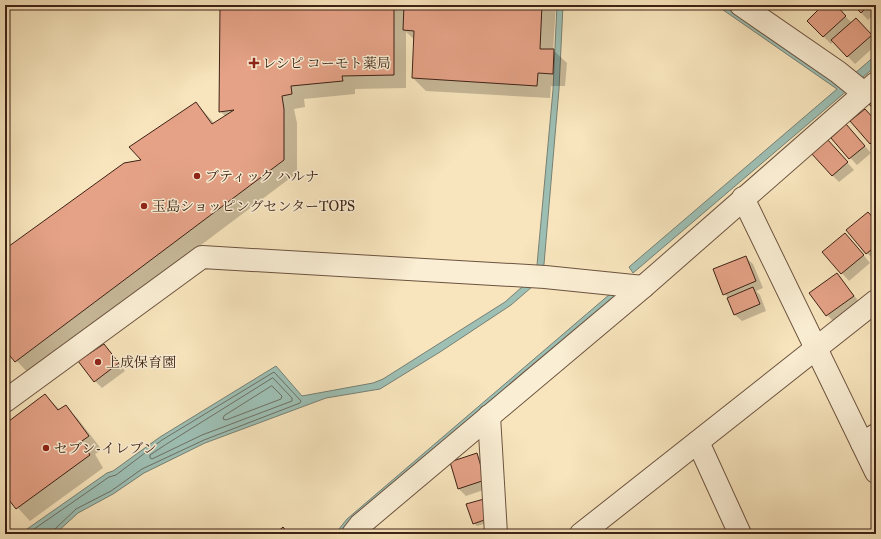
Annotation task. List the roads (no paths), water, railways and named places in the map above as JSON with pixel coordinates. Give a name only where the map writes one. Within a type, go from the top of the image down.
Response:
[{"type":"street","points":[[353,534],[360,525],[643,287],[870,88],[838,72],[741,5]]},
{"type":"street","points":[[743,198],[816,349],[869,439],[876,472]]},
{"type":"street","points":[[5,401],[202,257],[537,276],[643,287]]},
{"type":"street","points":[[581,534],[876,301]]},
{"type":"street","points":[[489,416],[496,534]]},
{"type":"street","points":[[698,442],[740,534]]},
{"type":"water","points":[[557,5],[563,5],[559,89],[544,264],[540,280],[511,305],[440,352],[380,389],[326,398],[205,443],[144,473],[113,494],[78,513],[55,534],[20,534],[160,437],[276,366],[302,396],[373,383],[383,379],[505,302],[531,279],[537,265],[553,90]]},
{"type":"water","points":[[716,5],[731,5],[854,74],[876,55],[876,66],[633,273],[629,267],[837,89]]},
{"type":"water","points":[[617,288],[619,298],[345,534],[335,534],[347,519]]},
{"type":"place","name":"レシピ コーモト薬局","points":[[254,63]]},
{"type":"place","name":"ブティック ハルナ","points":[[197,176]]},
{"type":"place","name":"玉島ショッピングセンターTOPS","points":[[144,206]]},
{"type":"place","name":"上成保育園","points":[[98,362]]},
{"type":"place","name":"セブン-イレブン","points":[[46,448]]}]
